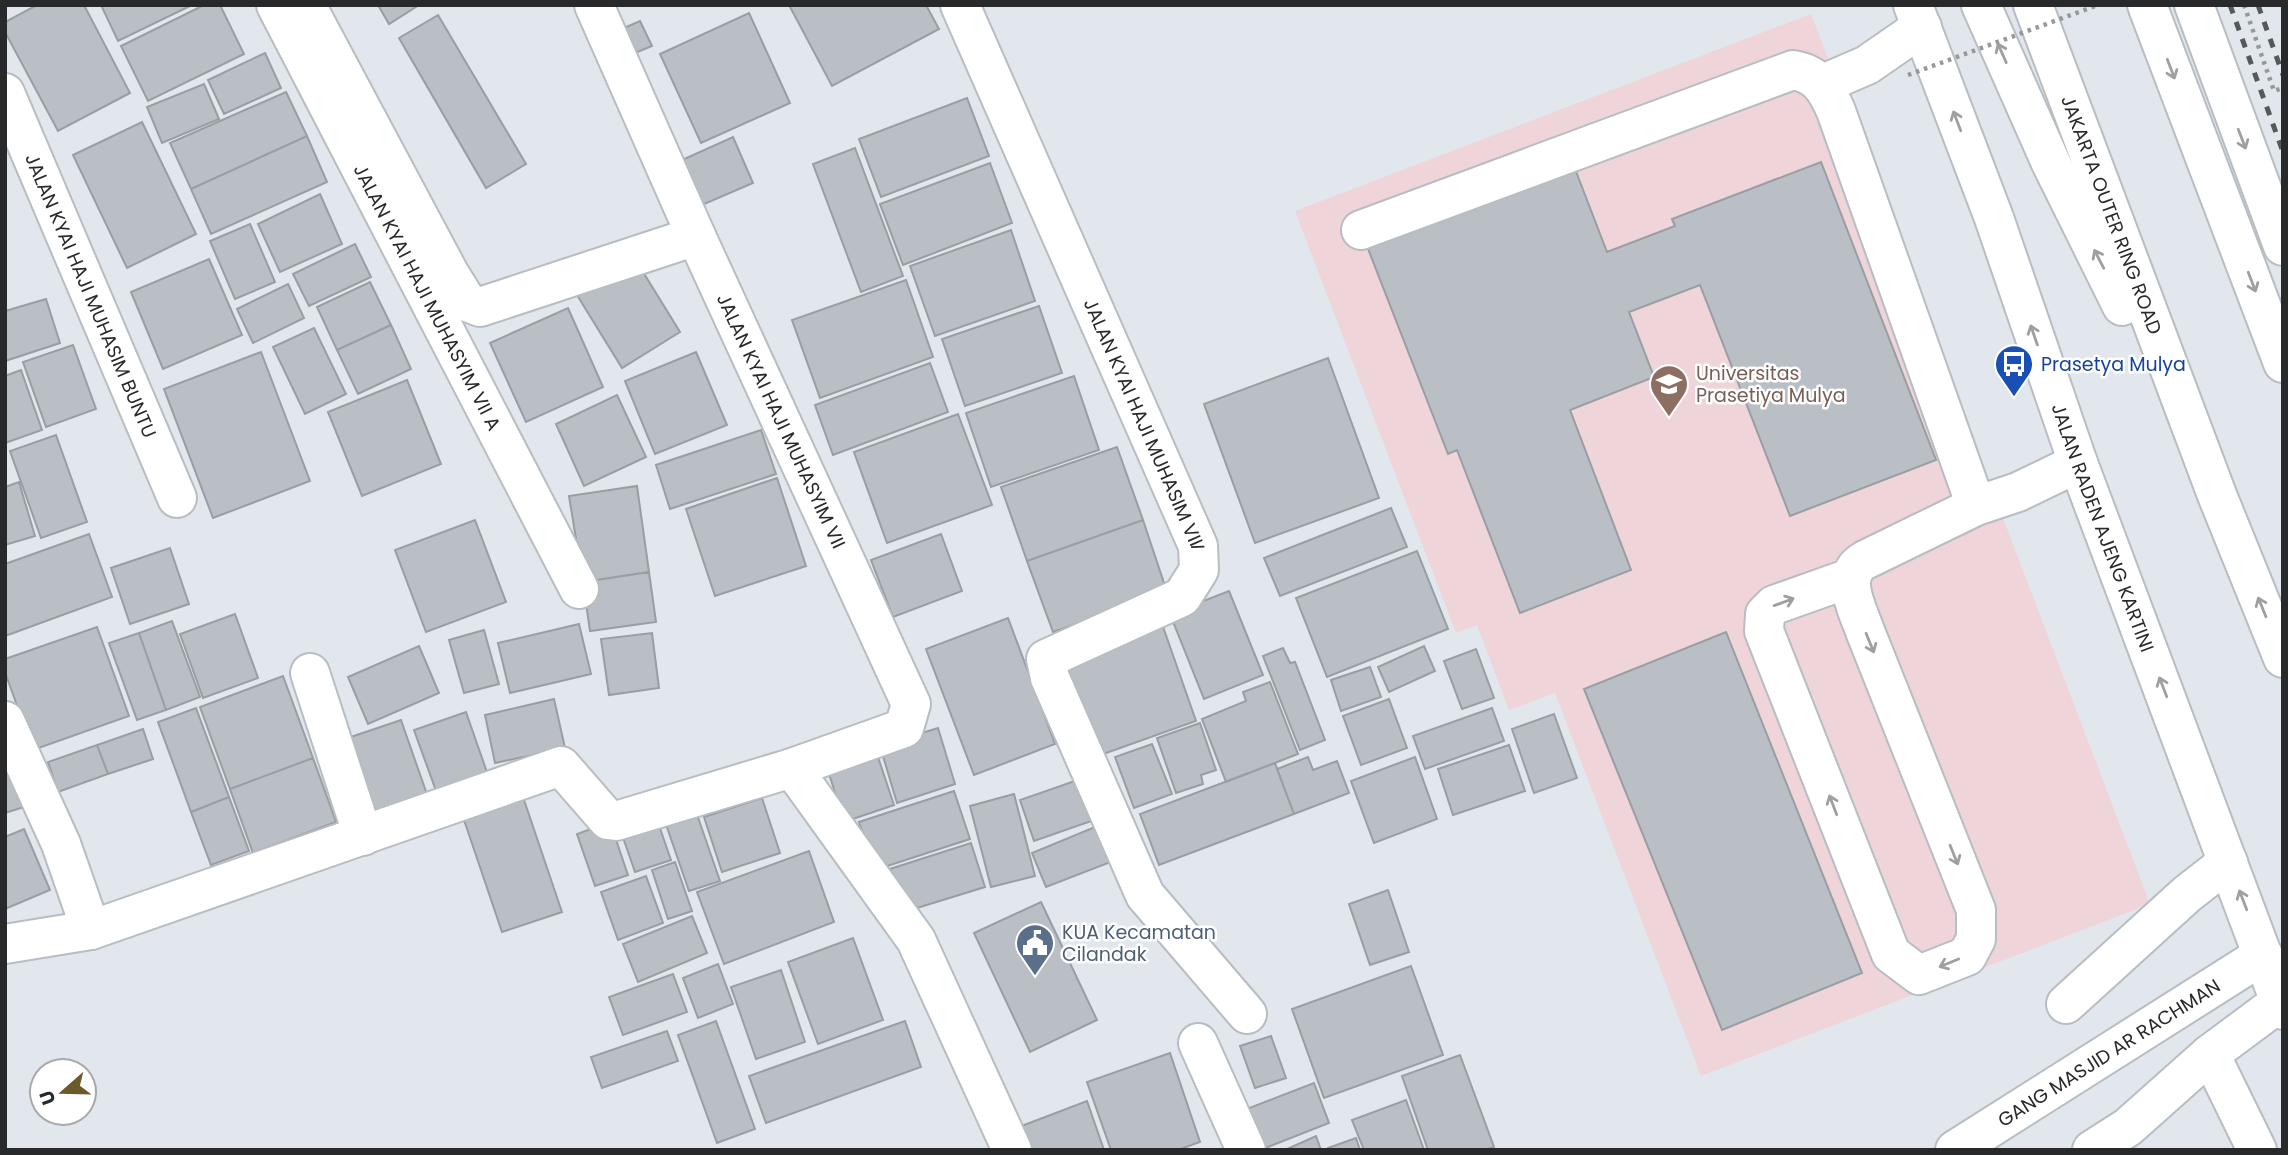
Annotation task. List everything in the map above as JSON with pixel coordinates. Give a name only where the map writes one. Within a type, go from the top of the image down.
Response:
[{"type":"main road","name":"JALAN KYAI HAJI MUHASYIM VII A","points":[[276,5],[579,589]]},
{"type":"main road","points":[[306,5],[467,302],[480,307],[696,236]]},
{"type":"main road","name":"JALAN KYAI HAJI MUHASYIM VII","points":[[594,5],[696,236],[911,704],[904,728],[792,768]]},
{"type":"main road","name":"JALAN KYAI HAJI MUHASIM VIII","points":[[960,5],[1198,546],[1199,570],[1182,597],[1046,659],[1049,678],[1146,895],[1247,1014]]},
{"type":"main road","points":[[1981,5],[2051,163],[2217,495]]},
{"type":"main road","name":"JAKARTA OUTER RING ROAD","points":[[2033,5],[2217,495],[2283,658]]},
{"type":"main road","points":[[2147,5],[2283,363]]},
{"type":"main road","points":[[2193,5],[2283,246]]},
{"type":"main road","points":[[1823,84],[1867,65],[1917,16]]},
{"type":"main road","name":"JALAN RADEN AJENG KARTINI","points":[[1917,16],[1998,231],[2078,463],[2281,1006]]},
{"type":"main road","points":[[1362,230],[1793,70],[1808,74],[1823,84],[1836,111],[1976,506]]},
{"type":"main road","name":"JALAN KYAI HAJI MUHASIM BUNTU","points":[[5,93],[177,498]]},
{"type":"main road","points":[[1850,578],[1774,605],[1765,614],[1764,631],[1891,954],[1919,975],[1967,956],[1976,939],[1976,909],[1865,631],[1850,578],[1858,564],[1865,560],[1976,506],[2018,492],[2078,463]]},
{"type":"main road","points":[[310,673],[363,836]]},
{"type":"main road","points":[[5,721],[61,844],[90,930]]},
{"type":"main road","points":[[5,944],[90,930],[561,766],[608,820],[616,821],[792,768],[916,940],[1012,1150]]},
{"type":"main road","points":[[2066,1004],[2187,894],[2228,862]]},
{"type":"main road","name":"GANG MASJID AR RACHMAN","points":[[1955,1150],[2263,955]]},
{"type":"main road","points":[[2092,1150],[2135,1138],[2210,1054],[2281,1006]]},
{"type":"main road","points":[[1198,1043],[1247,1150]]},
{"type":"main road","points":[[2210,1054],[2255,1148]]},
{"type":"path","points":[[1908,75],[2098,5]]},
{"type":"path","points":[[2244,5],[2274,91],[2283,88]]},
{"type":"shaded area","name":"Universitas Prasetiya Mulya","points":[[1811,14],[2150,904],[1701,1076],[1555,693],[1509,710],[1477,625],[1456,633],[1295,211]]},
{"type":"building","points":[[37,5],[84,5],[130,93],[58,131],[5,32],[5,22]]},
{"type":"building","points":[[101,5],[192,5],[118,41]]},
{"type":"building","points":[[204,5],[220,5],[244,54],[148,101],[121,46]]},
{"type":"building","points":[[378,5],[419,5],[389,24]]},
{"type":"building","points":[[789,5],[926,5],[939,29],[832,86]]},
{"type":"building","points":[[749,13],[790,103],[701,143],[660,54]]},
{"type":"building","points":[[438,15],[526,164],[486,188],[399,38]]},
{"type":"building","points":[[640,21],[652,46],[628,56],[617,31]]},
{"type":"building","points":[[265,53],[281,88],[224,114],[208,80]]},
{"type":"building","points":[[204,84],[219,119],[162,143],[147,107]]},
{"type":"building","points":[[286,92],[307,136],[191,189],[170,143]]},
{"type":"building","points":[[967,98],[989,156],[881,197],[859,139]]},
{"type":"building","points":[[142,122],[196,234],[127,268],[73,155]]},
{"type":"building","points":[[307,136],[327,182],[211,234],[191,189]]},
{"type":"building","points":[[733,137],[753,183],[702,205],[682,160]]},
{"type":"building","points":[[855,148],[903,276],[861,292],[813,164]]},
{"type":"building","points":[[1572,161],[1607,252],[1675,226],[1672,219],[1821,162],[1936,460],[1790,516],[1700,285],[1629,312],[1654,377],[1570,410],[1631,570],[1520,613],[1457,450],[1448,454],[1365,241]]},
{"type":"building","points":[[990,163],[1012,223],[903,265],[880,204]]},
{"type":"building","points":[[320,194],[342,244],[280,272],[258,224]]},
{"type":"building","points":[[250,224],[275,282],[235,299],[210,241]]},
{"type":"building","points":[[1011,230],[1035,301],[935,336],[910,266]]},
{"type":"building","points":[[355,244],[371,277],[309,306],[293,274]]},
{"type":"building","points":[[209,259],[242,335],[163,369],[131,292]]},
{"type":"building","points":[[635,259],[680,332],[622,368],[577,295]]},
{"type":"building","points":[[906,280],[933,357],[820,398],[792,320]]},
{"type":"building","points":[[370,282],[391,325],[337,350],[317,307]]},
{"type":"building","points":[[288,284],[304,318],[253,343],[237,309]]},
{"type":"building","points":[[46,299],[60,343],[5,361],[5,311]]},
{"type":"building","points":[[1039,306],[1062,373],[965,406],[942,339]]},
{"type":"building","points":[[568,308],[603,387],[526,422],[490,343]]},
{"type":"building","points":[[391,325],[411,369],[358,394],[337,350]]},
{"type":"building","points":[[314,328],[346,394],[305,414],[273,347]]},
{"type":"building","points":[[73,345],[96,409],[46,427],[23,362]]},
{"type":"building","points":[[261,352],[310,481],[213,518],[164,389]]},
{"type":"building","points":[[696,352],[727,425],[655,454],[625,381]]},
{"type":"building","points":[[1328,358],[1379,498],[1255,543],[1204,404]]},
{"type":"building","points":[[930,363],[948,412],[833,455],[815,405]]},
{"type":"building","points":[[21,370],[42,430],[5,443],[5,376]]},
{"type":"building","points":[[1074,376],[1099,450],[991,487],[966,413]]},
{"type":"building","points":[[407,380],[441,464],[362,496],[328,412]]},
{"type":"building","points":[[617,395],[646,457],[584,486],[556,424]]},
{"type":"building","points":[[958,414],[992,505],[887,543],[854,452]]},
{"type":"building","points":[[761,430],[776,474],[670,509],[656,465]]},
{"type":"building","points":[[56,435],[87,522],[41,538],[10,451]]},
{"type":"building","points":[[1117,447],[1143,520],[1027,561],[1001,487]]},
{"type":"building","points":[[777,478],[806,566],[715,596],[686,509]]},
{"type":"building","points":[[19,482],[35,536],[5,545],[5,487]]},
{"type":"building","points":[[637,486],[649,572],[583,582],[569,496]]},
{"type":"building","points":[[1391,508],[1407,547],[1280,596],[1264,558]]},
{"type":"building","points":[[475,520],[506,602],[426,632],[395,550]]},
{"type":"building","points":[[1143,520],[1167,592],[1053,632],[1027,561]]},
{"type":"building","points":[[89,534],[112,597],[5,636],[5,564]]},
{"type":"building","points":[[941,534],[962,591],[893,617],[871,560]]},
{"type":"building","points":[[170,548],[189,604],[130,624],[111,568]]},
{"type":"building","points":[[1417,551],[1448,629],[1327,677],[1296,598]]},
{"type":"building","points":[[649,572],[656,622],[590,631],[583,582]]},
{"type":"building","points":[[1229,591],[1263,675],[1204,699],[1170,614]]},
{"type":"building","points":[[235,614],[258,678],[203,698],[180,634]]},
{"type":"building","points":[[1008,618],[1055,744],[974,775],[926,649]]},
{"type":"building","points":[[172,621],[200,697],[166,710],[139,633]]},
{"type":"building","points":[[1161,621],[1196,721],[1095,757],[1059,657]]},
{"type":"building","points":[[579,624],[591,674],[510,693],[498,643]]},
{"type":"building","points":[[97,627],[129,716],[33,750],[5,672],[5,659]]},
{"type":"building","points":[[484,630],[499,684],[464,693],[449,640]]},
{"type":"building","points":[[1726,632],[1862,973],[1722,1030],[1584,689]]},
{"type":"building","points":[[139,633],[166,710],[137,720],[109,643]]},
{"type":"building","points":[[652,633],[659,688],[609,695],[601,639]]},
{"type":"building","points":[[419,646],[439,693],[368,724],[348,677]]},
{"type":"building","points":[[1424,646],[1435,671],[1389,692],[1378,667]]},
{"type":"building","points":[[1283,648],[1290,663],[1295,662],[1325,740],[1300,750],[1263,656]]},
{"type":"building","points":[[1476,649],[1494,698],[1462,709],[1444,661]]},
{"type":"building","points":[[1370,667],[1381,697],[1341,711],[1331,680]]},
{"type":"building","points":[[283,676],[313,758],[230,789],[200,707]]},
{"type":"building","points":[[1270,682],[1298,754],[1226,782],[1202,719],[1246,701],[1243,692]]},
{"type":"building","points":[[554,699],[565,748],[495,763],[485,715]]},
{"type":"building","points":[[1389,699],[1407,748],[1361,765],[1343,716]]},
{"type":"building","points":[[196,708],[229,797],[191,812],[158,722]]},
{"type":"building","points":[[1492,708],[1504,741],[1425,769],[1413,736]]},
{"type":"building","points":[[466,712],[490,781],[439,799],[414,730]]},
{"type":"building","points":[[1554,714],[1577,778],[1534,793],[1512,729]]},
{"type":"building","points":[[401,720],[430,803],[373,823],[345,739]]},
{"type":"building","points":[[1200,723],[1216,770],[1201,775],[1203,784],[1176,793],[1157,738]]},
{"type":"building","points":[[938,728],[955,784],[897,803],[880,746]]},
{"type":"building","points":[[143,729],[153,759],[108,774],[97,745]]},
{"type":"building","points":[[1152,744],[1172,794],[1134,808],[1115,757]]},
{"type":"building","points":[[97,745],[108,774],[58,792],[48,762]]},
{"type":"building","points":[[1509,745],[1525,791],[1453,815],[1438,769]]},
{"type":"building","points":[[876,751],[894,805],[844,822],[827,767]]},
{"type":"building","points":[[5,752],[24,807],[5,813]]},
{"type":"building","points":[[1308,757],[1313,770],[1337,761],[1349,793],[1294,814],[1277,769]]},
{"type":"building","points":[[1415,757],[1437,819],[1374,843],[1351,781]]},
{"type":"building","points":[[313,758],[336,822],[253,853],[230,789]]},
{"type":"building","points":[[1275,763],[1294,814],[1159,865],[1140,814]]},
{"type":"building","points":[[1089,776],[1103,817],[1034,841],[1020,800]]},
{"type":"building","points":[[954,791],[970,839],[875,870],[859,822]]},
{"type":"building","points":[[1014,794],[1035,876],[991,887],[970,806]]},
{"type":"building","points":[[229,797],[249,851],[211,865],[191,812]]},
{"type":"building","points":[[523,797],[562,912],[502,932],[463,817]]},
{"type":"building","points":[[762,798],[780,853],[722,872],[704,817]]},
{"type":"building","points":[[692,800],[720,881],[689,891],[661,810]]},
{"type":"building","points":[[654,811],[671,860],[635,872],[618,823]]},
{"type":"building","points":[[610,822],[628,875],[595,886],[577,834]]},
{"type":"building","points":[[1107,822],[1121,858],[1046,887],[1032,853]]},
{"type":"building","points":[[24,829],[50,890],[5,909],[5,837]]},
{"type":"building","points":[[971,843],[985,887],[904,912],[890,869]]},
{"type":"building","points":[[809,851],[834,922],[724,964],[697,892]]},
{"type":"building","points":[[675,862],[692,911],[668,919],[652,870]]},
{"type":"building","points":[[646,876],[663,923],[618,940],[601,892]]},
{"type":"building","points":[[1388,890],[1409,952],[1370,965],[1349,904]]},
{"type":"building","name":"KUA Kecamatan Cilandak","points":[[1041,902],[1097,1020],[1030,1052],[974,933]]},
{"type":"building","points":[[692,916],[707,953],[638,982],[623,944]]},
{"type":"building","points":[[853,938],[883,1020],[818,1044],[788,962]]},
{"type":"building","points":[[718,964],[733,1004],[698,1018],[683,978]]},
{"type":"building","points":[[1411,966],[1443,1055],[1324,1098],[1292,1009]]},
{"type":"building","points":[[781,970],[805,1042],[756,1059],[731,987]]},
{"type":"building","points":[[673,974],[687,1012],[623,1035],[609,997]]},
{"type":"building","points":[[716,1021],[755,1129],[717,1143],[678,1035]]},
{"type":"building","points":[[905,1021],[921,1067],[766,1123],[749,1076]]},
{"type":"building","points":[[667,1031],[678,1061],[602,1088],[591,1057]]},
{"type":"building","points":[[1271,1036],[1286,1078],[1255,1088],[1240,1046]]},
{"type":"building","points":[[1170,1053],[1200,1142],[1178,1150],[1111,1150],[1087,1082]]},
{"type":"building","points":[[1460,1055],[1494,1147],[1485,1150],[1428,1150],[1402,1076]]},
{"type":"building","points":[[1314,1083],[1329,1123],[1260,1150],[1244,1110]]},
{"type":"building","points":[[1406,1100],[1424,1150],[1364,1150],[1352,1120]]},
{"type":"building","points":[[1087,1101],[1104,1150],[1019,1150],[1011,1130]]},
{"type":"building","points":[[1316,1136],[1321,1150],[1285,1150]]},
{"type":"building","points":[[1356,1138],[1360,1150],[1328,1150],[1328,1148]]},
{"type":"railway","points":[[2230,5],[2283,152]]},
{"type":"railway","points":[[2258,5],[2283,75]]},
{"type":"place","name":"Prasetya Mulya","points":[[2014,398]]},
{"type":"place","name":"Universitas Prasetiya Mulya","points":[[1669,418]]},
{"type":"place","name":"KUA Kecamatan Cilandak","points":[[1035,977]]}]
